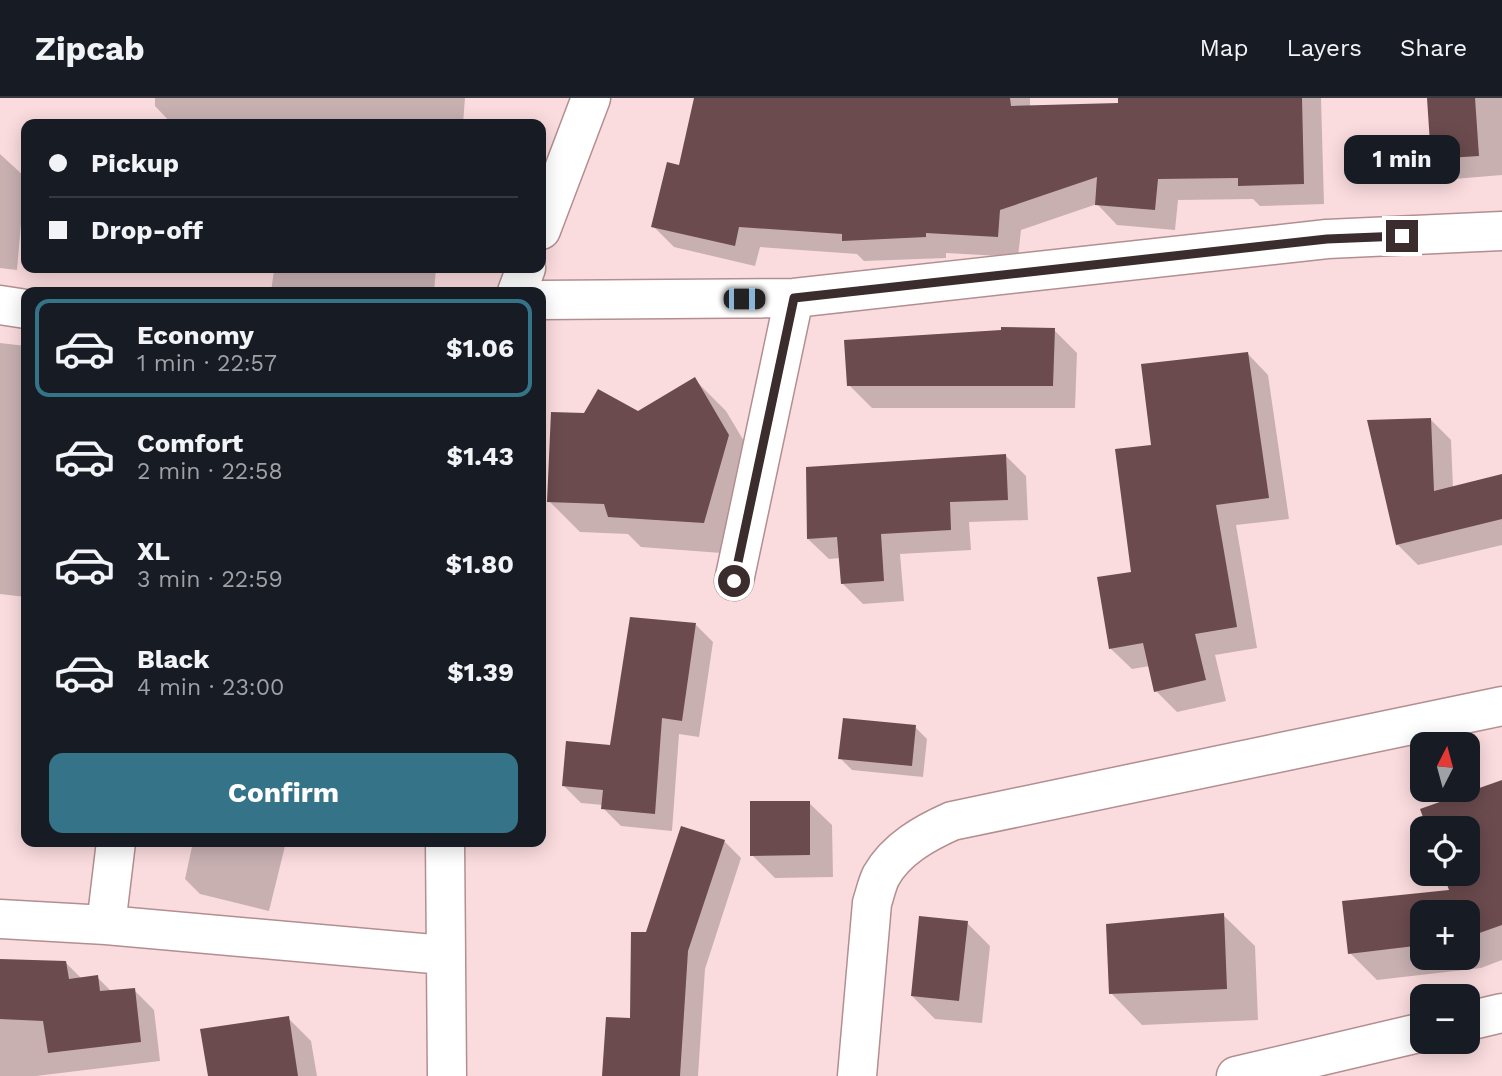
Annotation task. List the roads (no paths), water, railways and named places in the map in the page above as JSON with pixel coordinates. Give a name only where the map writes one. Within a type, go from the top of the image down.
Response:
[{"type":"street","points":[[546,217],[591,98]]},
{"type":"street","points":[[546,300],[794,298],[1327,239],[1502,231]]},
{"type":"street","points":[[734,581],[794,298]]},
{"type":"street","points":[[0,305],[21,308]]},
{"type":"street","points":[[857,1076],[872,903],[881,876],[896,858],[922,836],[952,821],[1502,706]]},
{"type":"street","points":[[106,925],[115,847]]},
{"type":"street","points":[[445,847],[447,1076]]},
{"type":"street","points":[[0,919],[106,925],[444,956]]},
{"type":"street","points":[[1480,1018],[1502,1013]]},
{"type":"street","points":[[1236,1076],[1410,1035]]}]
